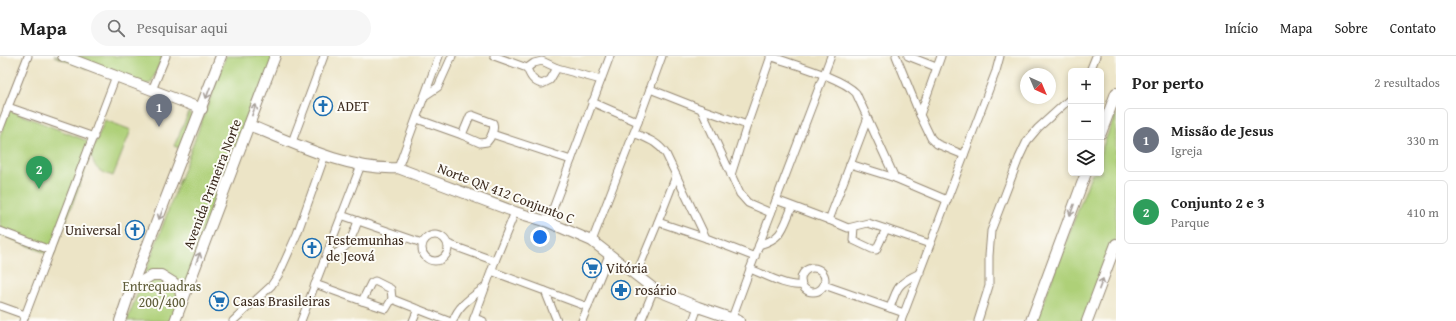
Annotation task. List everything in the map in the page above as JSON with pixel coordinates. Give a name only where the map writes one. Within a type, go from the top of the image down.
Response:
[{"type":"main road","points":[[63,56],[78,58],[116,76],[202,109]]},
{"type":"main road","points":[[120,321],[131,288],[202,109],[221,56]]},
{"type":"main road","name":"Avenida Primeira Norte","points":[[175,321],[275,56]]},
{"type":"main road","points":[[1104,125],[1116,94]]},
{"type":"main road","name":"Norte QN 412 Conjunto C","points":[[249,125],[325,155],[361,165],[386,169],[398,168],[515,212],[548,222],[592,241],[654,289],[698,307],[736,320]]},
{"type":"main road","points":[[1031,321],[1085,176]]},
{"type":"main road","points":[[1087,321],[1116,244]]},
{"type":"main road","points":[[131,288],[152,276],[161,275],[174,283],[180,290],[182,300]]},
{"type":"street","points":[[0,128],[2,115],[8,107],[28,56]]},
{"type":"street","points":[[152,90],[166,56]]},
{"type":"street","points":[[292,142],[324,56]]},
{"type":"street","points":[[398,168],[439,56]]},
{"type":"street","points":[[426,94],[438,87],[452,56]]},
{"type":"street","points":[[548,222],[610,56]]},
{"type":"street","points":[[592,241],[662,56]]},
{"type":"street","points":[[731,175],[771,56],[824,75],[852,89],[856,93],[867,120],[895,178]]},
{"type":"street","points":[[736,320],[750,269],[832,56]]},
{"type":"street","points":[[896,56],[920,115],[933,141],[964,155]]},
{"type":"street","points":[[908,56],[936,67]]},
{"type":"street","points":[[920,115],[941,56]]},
{"type":"street","points":[[901,321],[1000,56]]},
{"type":"street","points":[[1091,68],[1096,56]]},
{"type":"street","points":[[498,57],[526,68],[532,80],[542,84],[550,80],[557,68]]},
{"type":"street","points":[[526,68],[534,63],[542,61],[557,68],[601,80]]},
{"type":"street","points":[[0,306],[24,318],[116,76]]},
{"type":"street","points":[[650,89],[747,125]]},
{"type":"street","points":[[978,321],[989,286],[991,231],[1019,158],[1027,141],[1038,128],[1068,101]]},
{"type":"street","points":[[592,102],[638,122]]},
{"type":"street","points":[[8,107],[94,137]]},
{"type":"street","points":[[701,109],[740,194],[748,203],[771,213]]},
{"type":"street","points":[[416,119],[480,143],[489,141],[494,126],[493,123],[474,115],[470,116],[462,135]]},
{"type":"street","points":[[829,220],[867,120]]},
{"type":"street","points":[[634,133],[654,142],[660,146],[666,154],[706,238]]},
{"type":"street","points":[[492,134],[570,160]]},
{"type":"street","points":[[233,321],[270,286],[279,274],[297,234],[325,155]]},
{"type":"street","points":[[850,164],[895,178],[947,200]]},
{"type":"street","points":[[301,321],[361,165]]},
{"type":"street","points":[[636,275],[676,176]]},
{"type":"street","points":[[776,200],[848,228],[868,223],[930,244]]},
{"type":"street","points":[[759,245],[770,242],[781,233],[792,207]]},
{"type":"street","points":[[483,321],[473,319],[515,212]]},
{"type":"street","points":[[341,215],[422,243]]},
{"type":"street","points":[[324,261],[343,250],[348,244],[358,221]]},
{"type":"street","points":[[658,222],[706,238],[755,257]]},
{"type":"street","points":[[854,227],[852,240],[876,250],[886,229]]},
{"type":"street","points":[[0,231],[50,250]]},
{"type":"street","points":[[436,234],[445,239],[448,244],[448,250],[442,259],[431,261],[422,254],[422,243],[425,238],[436,234]]},
{"type":"street","points":[[448,244],[495,261]]},
{"type":"street","points":[[582,321],[609,255]]},
{"type":"street","points":[[810,268],[820,270],[824,274],[824,285],[821,289],[813,293],[804,289],[801,285],[801,275],[805,270],[810,268]]},
{"type":"street","points":[[750,269],[788,284],[796,286],[801,285]]},
{"type":"street","points":[[491,271],[588,307]]},
{"type":"street","points":[[890,308],[899,285],[908,278],[920,273]]},
{"type":"street","points":[[315,284],[362,301],[386,309],[392,299],[391,290],[375,281],[371,283],[362,301]]},
{"type":"street","points":[[824,285],[904,313]]},
{"type":"street","points":[[453,321],[457,312],[465,302],[485,288]]},
{"type":"street","points":[[641,321],[654,289]]},
{"type":"street","points":[[545,291],[557,321]]},
{"type":"street","points":[[392,299],[448,321]]},
{"type":"street","points":[[693,321],[698,307]]},
{"type":"street","points":[[414,321],[418,309]]},
{"type":"green space","points":[[54,56],[163,56],[151,83],[137,87]]},
{"type":"green space","name":"Entrequadras 200/400","points":[[226,56],[276,56],[177,321],[127,321]]},
{"type":"green space","points":[[9,110],[95,144],[105,120],[131,130],[113,176],[104,173],[96,167],[91,154],[53,256],[0,234],[0,136]]},
{"type":"green space","points":[[189,112],[192,116],[191,124],[181,149],[174,146]]},
{"type":"green space","points":[[1116,113],[1116,236],[1084,321],[1036,321],[1091,176],[1104,176],[1104,143]]},
{"type":"place","name":"ADET","points":[[323,106]]},
{"type":"place","name":"Missão de Jesus","points":[[159,127]]},
{"type":"place","name":"Conjunto 2 e 3","points":[[39,189]]},
{"type":"place","name":"Universal","points":[[135,230]]},
{"type":"place","name":"Testemunhas de Jeová","points":[[312,248]]},
{"type":"place","name":"Vitória","points":[[592,268]]},
{"type":"place","name":"rosário","points":[[621,290]]},
{"type":"place","name":"Casas Brasileiras","points":[[219,301]]}]
